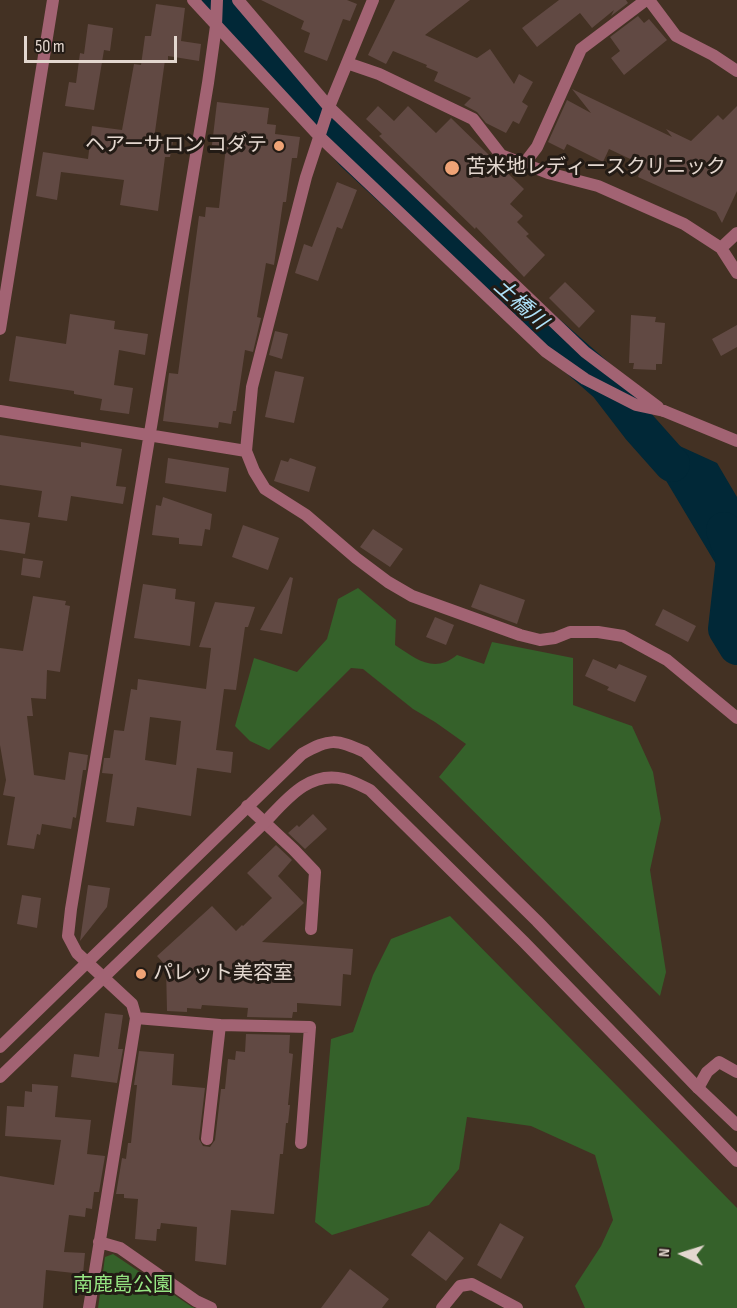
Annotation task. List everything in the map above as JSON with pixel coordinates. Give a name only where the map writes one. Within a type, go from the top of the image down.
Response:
[{"type":"street","points":[[0,329],[53,0]]},
{"type":"street","points":[[193,0],[319,136],[545,351],[585,379],[636,405],[663,411],[737,441]]},
{"type":"street","points":[[89,1308],[136,1018],[132,1004],[77,953],[68,936],[148,436],[208,83],[216,26],[217,0]]},
{"type":"street","points":[[238,0],[329,106],[585,352],[663,411]]},
{"type":"street","points":[[373,0],[329,106],[303,187],[252,387],[246,451],[254,471],[265,489],[306,514],[356,558],[388,582],[412,596],[540,640],[555,638],[570,632],[598,632],[623,636],[667,660],[737,718]]},
{"type":"street","points":[[524,164],[537,147],[581,49],[648,0],[676,36],[713,55],[737,71]]},
{"type":"street","points":[[347,63],[379,74],[473,119],[501,155],[598,186],[684,224],[721,248],[737,273]]},
{"type":"street","points":[[721,248],[737,233]]},
{"type":"street","points":[[0,411],[246,451]]},
{"type":"street","points":[[0,1047],[302,754],[321,743],[342,742],[365,752],[537,921],[698,1088],[737,1125]]},
{"type":"street","points":[[0,1077],[105,978],[297,789],[320,778],[343,778],[370,790],[524,942],[737,1161]]},
{"type":"street","points":[[247,806],[315,872],[311,929]]},
{"type":"street","points":[[136,1018],[220,1025],[310,1027],[301,1143]]},
{"type":"street","points":[[207,1140],[220,1025]]},
{"type":"street","points":[[698,1088],[707,1072],[719,1062],[737,1072]]},
{"type":"street","points":[[99,1242],[120,1248],[196,1301],[211,1308]]},
{"type":"street","points":[[442,1308],[460,1286],[472,1284],[517,1308]]},
{"type":"green space","points":[[358,588],[396,620],[395,645],[418,659],[433,664],[449,661],[457,655],[484,664],[492,642],[573,658],[573,705],[632,726],[653,772],[661,819],[650,870],[666,972],[660,996],[439,777],[466,744],[413,709],[363,669],[351,668],[269,750],[250,741],[235,726],[254,658],[297,672],[327,639],[338,599]]},
{"type":"green space","points":[[450,916],[737,1208],[737,1308],[585,1308],[575,1286],[601,1246],[613,1220],[595,1155],[531,1126],[467,1117],[459,1169],[429,1205],[332,1235],[315,1222],[331,1039],[353,1032],[373,975],[391,939]]},
{"type":"green space","name":"南鹿島公園","points":[[113,1254],[195,1308],[98,1308],[105,1257]]},
{"type":"water","points":[[640,428],[717,463],[737,497],[737,519],[729,525],[737,543],[737,574],[732,578],[723,576],[637,432]]},
{"type":"building","points":[[261,0],[347,0],[357,4],[350,21],[343,19],[327,61],[304,52],[310,33],[301,29],[304,21]]},
{"type":"building","points":[[395,0],[470,0],[425,35],[477,58],[490,49],[514,84],[519,74],[533,82],[522,102],[528,106],[519,124],[513,121],[506,133],[486,123],[477,112],[464,105],[471,98],[434,81],[438,72],[426,67],[427,65],[393,51],[386,64],[368,55]]},
{"type":"building","points":[[559,0],[626,0],[628,3],[611,16],[614,10],[592,28],[580,13],[537,47],[522,28]]},
{"type":"building","points":[[156,4],[185,8],[181,41],[201,44],[199,61],[168,56],[168,60],[165,60],[154,139],[173,141],[170,157],[165,157],[158,211],[120,205],[124,180],[61,172],[57,200],[36,196],[43,152],[88,159],[92,126],[122,130],[134,64],[141,65],[145,36],[151,36]]},
{"type":"building","points":[[638,16],[644,23],[649,19],[667,40],[624,75],[611,58],[620,51],[610,37]]},
{"type":"building","points":[[88,24],[113,28],[110,51],[104,50],[94,110],[65,106],[69,82],[76,83],[80,53],[84,54]]},
{"type":"building","points":[[572,89],[672,137],[666,129],[691,141],[718,115],[723,120],[737,106],[737,191],[722,223],[716,212],[638,177],[643,165],[609,149],[603,162],[567,144],[564,150],[548,142],[567,100],[591,113]]},
{"type":"building","points":[[217,102],[269,108],[267,124],[276,125],[275,134],[300,137],[297,158],[292,158],[286,202],[283,202],[274,265],[266,263],[257,317],[261,318],[253,352],[245,350],[236,411],[233,411],[231,424],[219,422],[218,428],[163,421],[169,373],[178,374],[199,216],[205,217],[206,207],[219,208],[226,147],[212,145]]},
{"type":"building","points":[[378,106],[394,121],[408,106],[436,133],[451,118],[524,189],[510,204],[523,216],[517,222],[529,234],[526,236],[545,255],[524,277],[476,227],[475,229],[379,136],[382,134],[366,119]]},
{"type":"building","points":[[337,182],[357,190],[342,229],[337,227],[318,281],[295,273],[304,244],[312,247]]},
{"type":"building","points":[[565,282],[595,311],[579,328],[549,298]]},
{"type":"building","points":[[70,314],[115,321],[114,329],[148,334],[145,355],[119,350],[114,385],[133,388],[129,414],[100,410],[102,399],[74,394],[74,391],[9,381],[16,336],[66,344]]},
{"type":"building","points":[[631,315],[656,317],[655,322],[665,323],[662,364],[656,364],[656,370],[633,369],[634,363],[629,363]]},
{"type":"building","points":[[737,325],[737,347],[721,356],[712,339]]},
{"type":"building","points":[[275,331],[288,334],[282,359],[269,355]]},
{"type":"building","points":[[275,371],[304,377],[294,423],[265,417]]},
{"type":"building","points":[[0,435],[81,447],[81,442],[122,449],[116,486],[126,487],[123,504],[71,496],[67,521],[38,517],[42,491],[0,485]]},
{"type":"building","points":[[168,458],[229,468],[226,492],[165,483]]},
{"type":"building","points":[[290,458],[316,467],[309,492],[274,481],[281,460],[288,462]]},
{"type":"building","points":[[163,497],[212,514],[210,530],[205,529],[202,546],[179,544],[179,538],[152,535],[156,505],[161,506]]},
{"type":"building","points":[[0,519],[30,523],[25,554],[0,550]]},
{"type":"building","points":[[243,525],[279,538],[268,570],[232,557]]},
{"type":"building","points":[[373,529],[403,549],[390,567],[360,547]]},
{"type":"building","points":[[23,558],[43,561],[40,578],[21,575]]},
{"type":"building","points":[[290,577],[293,578],[282,634],[260,630]]},
{"type":"building","points":[[143,584],[176,589],[175,599],[195,602],[190,646],[134,638]]},
{"type":"building","points":[[480,584],[525,600],[517,624],[471,607]]},
{"type":"building","points":[[33,596],[66,601],[65,605],[70,606],[60,672],[47,670],[46,699],[31,698],[33,716],[27,716],[34,775],[65,780],[69,752],[88,755],[86,770],[83,770],[76,818],[73,817],[71,829],[42,824],[34,849],[7,845],[15,797],[3,795],[6,780],[0,745],[0,648],[23,651]]},
{"type":"building","points":[[215,602],[255,607],[248,627],[245,627],[236,690],[224,689],[216,750],[233,752],[231,773],[197,768],[191,816],[137,807],[134,826],[106,822],[113,774],[102,773],[104,758],[110,758],[114,730],[124,731],[131,689],[137,690],[138,679],[206,689],[211,648],[199,647]],"holes":[[[150,717],[181,721],[176,765],[145,760]]]},
{"type":"building","points":[[663,609],[696,626],[688,642],[655,625]]},
{"type":"building","points":[[435,617],[454,625],[446,645],[426,637]]},
{"type":"building","points":[[593,659],[616,669],[619,664],[647,676],[635,702],[607,690],[609,687],[585,676]]},
{"type":"building","points":[[313,814],[327,829],[305,849],[288,833],[297,825],[299,827]]},
{"type":"building","points":[[276,845],[292,860],[278,876],[304,903],[262,942],[353,949],[351,975],[343,974],[341,1006],[297,1003],[297,1012],[293,1012],[292,1018],[247,1017],[248,1008],[202,1005],[201,1009],[187,1008],[187,1012],[167,1011],[166,966],[157,956],[212,906],[236,931],[243,926],[272,898],[247,873]]},
{"type":"building","points":[[88,885],[110,888],[107,907],[80,941]]},
{"type":"building","points":[[22,895],[41,898],[37,928],[17,924]]},
{"type":"building","points":[[105,1013],[123,1015],[118,1049],[123,1049],[117,1083],[71,1077],[74,1054],[99,1057]]},
{"type":"building","points":[[246,1034],[290,1035],[289,1053],[293,1054],[288,1123],[286,1123],[283,1154],[280,1154],[274,1214],[231,1210],[226,1265],[195,1261],[197,1227],[161,1223],[160,1229],[157,1229],[156,1241],[135,1239],[138,1199],[124,1198],[124,1194],[116,1194],[122,1158],[126,1159],[128,1143],[131,1143],[137,1085],[134,1085],[139,1051],[174,1054],[172,1085],[205,1088],[199,1139],[203,1146],[210,1147],[215,1140],[221,1089],[225,1089],[228,1059],[235,1060],[236,1051],[245,1052]]},
{"type":"building","points":[[32,1084],[58,1086],[55,1117],[91,1120],[87,1154],[105,1156],[99,1192],[94,1192],[92,1209],[86,1208],[85,1217],[69,1215],[64,1252],[85,1253],[83,1274],[46,1270],[43,1308],[0,1308],[0,1176],[54,1185],[61,1140],[5,1136],[7,1106],[24,1107],[25,1091],[32,1092]]},
{"type":"building","points":[[500,1223],[524,1237],[501,1279],[477,1265]]},
{"type":"building","points":[[429,1231],[464,1258],[446,1281],[411,1255]]},
{"type":"building","points":[[350,1269],[389,1299],[382,1308],[321,1308]]},
{"type":"waterway","name":"土橋川","points":[[220,0],[353,153],[515,304],[607,385],[640,428],[672,464]]},
{"type":"waterway","name":"土橋川","points":[[724,530],[734,559],[726,629],[737,647]]},
{"type":"place","name":"ヘアーサロン コダテ","points":[[279,146]]},
{"type":"place","name":"苫米地レディースクリニック","points":[[452,168]]},
{"type":"place","name":"パレット美容室","points":[[141,974]]}]
